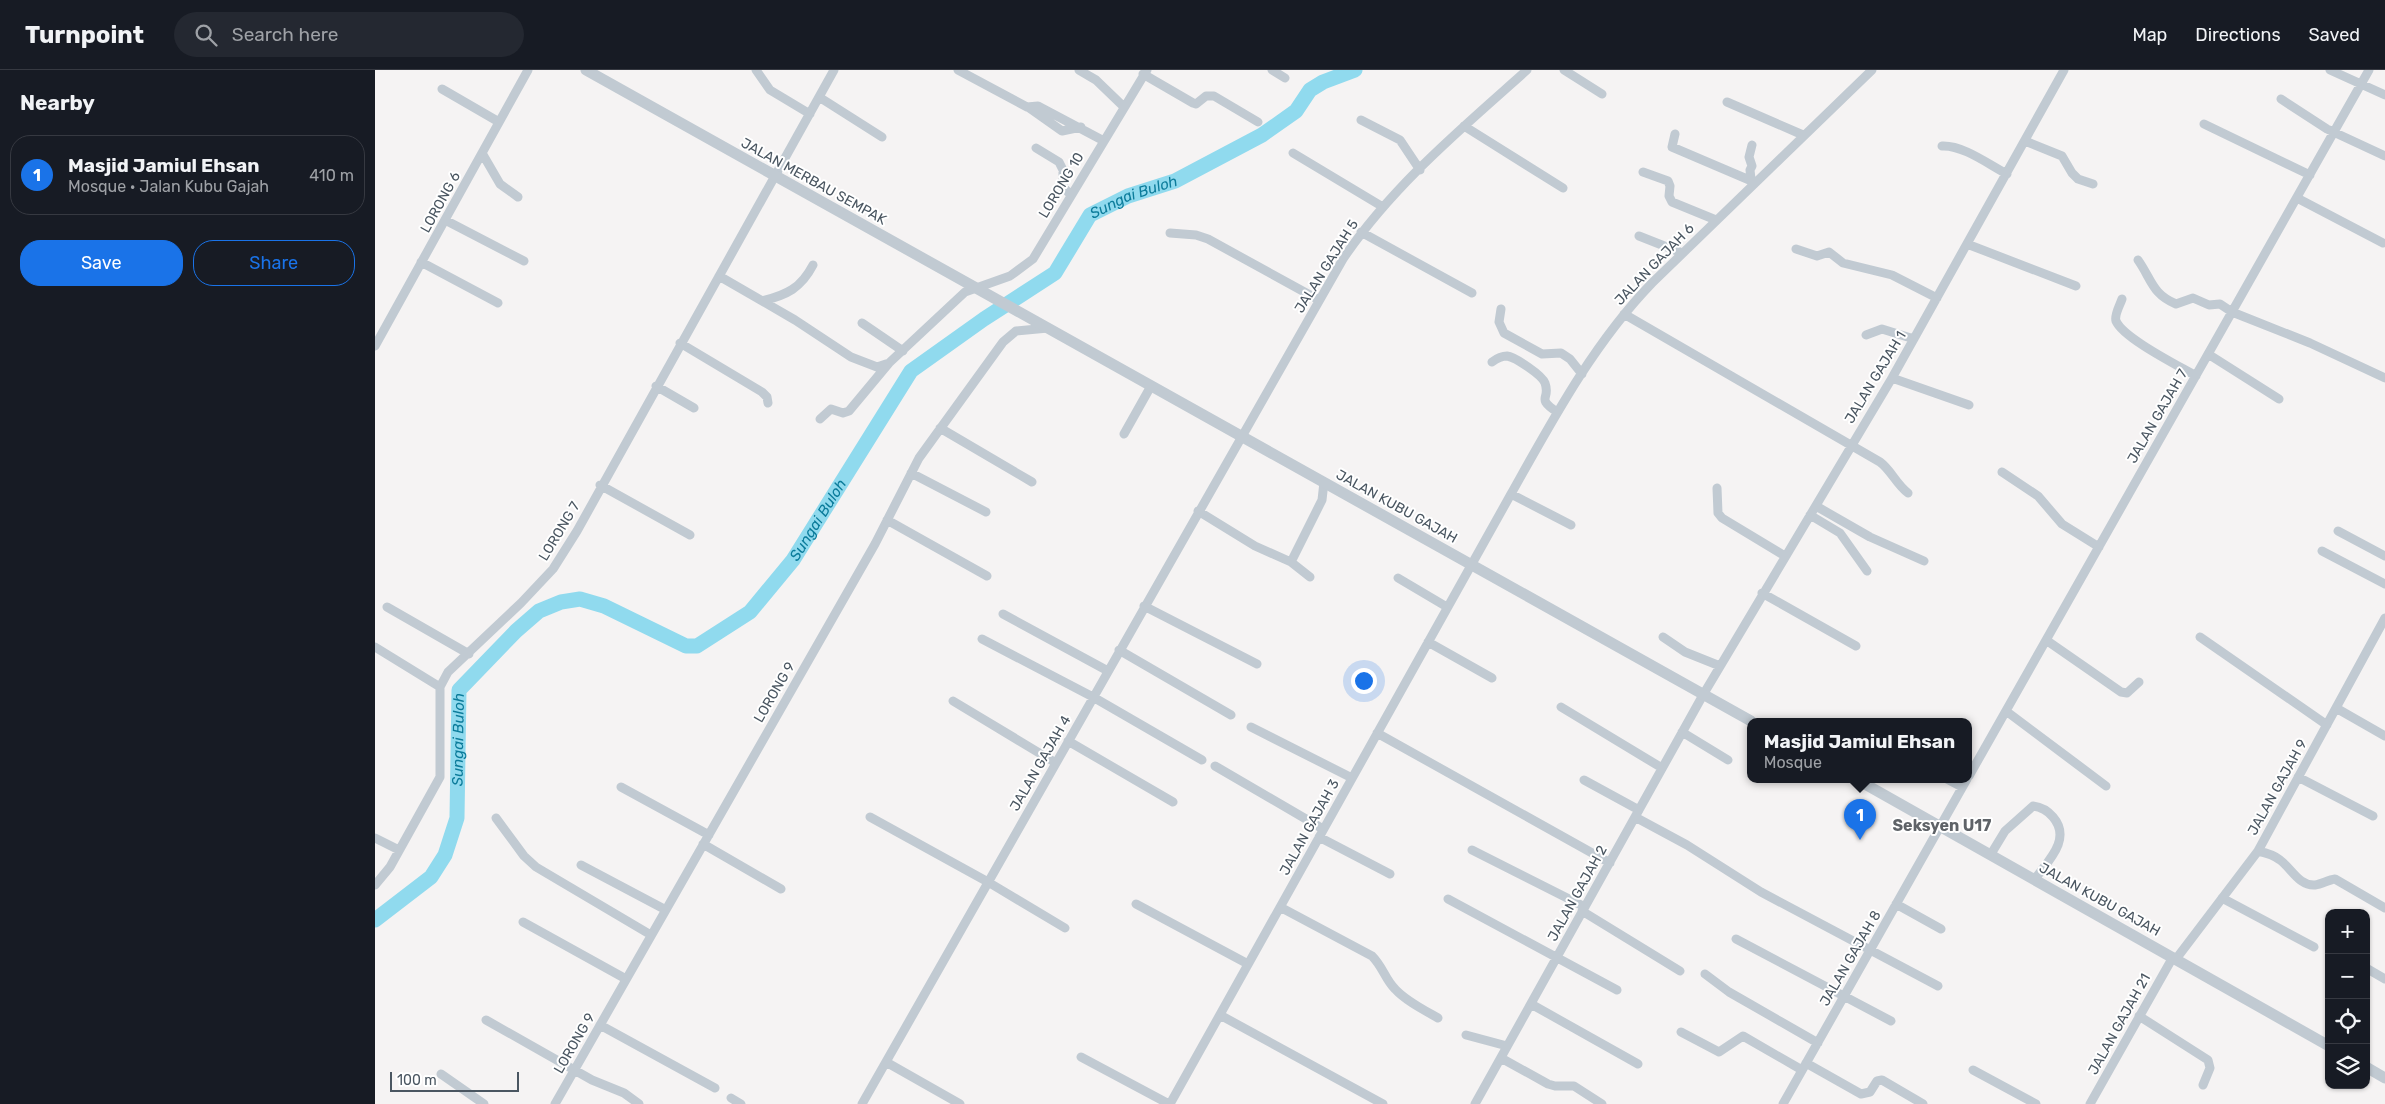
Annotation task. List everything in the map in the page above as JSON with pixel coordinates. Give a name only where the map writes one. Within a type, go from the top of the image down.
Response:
[{"type":"street","name":"LORONG 6","points":[[375,346],[528,70]]},
{"type":"street","name":"JALAN MERBAU SEMPAK","points":[[586,70],[1028,317]]},
{"type":"street","points":[[755,70],[771,90],[810,114]]},
{"type":"street","name":"LORONG 7","points":[[440,688],[448,672],[469,654],[553,569],[577,531],[834,70]]},
{"type":"street","points":[[958,70],[1027,106],[1062,131],[1081,127],[1103,140]]},
{"type":"street","points":[[1079,70],[1096,80],[1123,107]]},
{"type":"street","points":[[1272,70],[1285,78]]},
{"type":"street","name":"JALAN GAJAH 5","points":[[1241,436],[1319,300],[1361,232],[1383,207],[1464,126],[1527,70]]},
{"type":"street","points":[[1564,70],[1601,94]]},
{"type":"street","name":"JALAN GAJAH 6","points":[[1471,564],[1557,412],[1624,314],[1639,296],[1753,181],[1872,70]]},
{"type":"street","name":"JALAN GAJAH 1","points":[[1703,695],[1762,593],[1892,378],[2064,70]]},
{"type":"street","points":[[2330,70],[2385,95]]},
{"type":"street","name":"JALAN GAJAH 7","points":[[1972,770],[2369,70]]},
{"type":"street","points":[[1145,72],[1193,103],[1196,104],[1206,96],[1214,96],[1258,122]]},
{"type":"street","name":"LORONG 10","points":[[820,419],[831,409],[843,413],[849,411],[889,363],[965,292],[980,290],[1010,276],[1033,259],[1145,72]]},
{"type":"street","points":[[442,89],[499,122]]},
{"type":"street","points":[[819,97],[882,137]]},
{"type":"street","points":[[2281,99],[2327,129],[2385,156]]},
{"type":"street","points":[[1727,102],[1803,135]]},
{"type":"street","points":[[1361,120],[1401,140],[1420,170]]},
{"type":"street","points":[[2204,124],[2310,175]]},
{"type":"street","points":[[1464,126],[1563,188]]},
{"type":"street","points":[[1675,134],[1672,146],[1753,181]]},
{"type":"street","points":[[2025,141],[2062,156],[2072,173],[2079,179],[2093,184]]},
{"type":"street","points":[[1751,145],[1749,156],[1753,181]]},
{"type":"street","points":[[1942,146],[1951,146],[2007,174]]},
{"type":"street","points":[[1036,148],[1059,162],[1063,170],[1063,187],[1071,195]]},
{"type":"street","points":[[482,153],[500,184],[517,197]]},
{"type":"street","points":[[1293,153],[1383,207]]},
{"type":"street","points":[[1643,172],[1668,181],[1670,186],[1669,196],[1672,202],[1716,220]]},
{"type":"street","points":[[2297,198],[2383,243]]},
{"type":"street","points":[[445,220],[524,261]]},
{"type":"street","points":[[1361,232],[1472,293]]},
{"type":"street","points":[[1170,233],[1196,235],[1207,239],[1319,300]]},
{"type":"street","points":[[1639,236],[1682,253]]},
{"type":"street","points":[[1967,244],[2076,286]]},
{"type":"street","points":[[1796,249],[1817,256],[1829,252],[1843,263],[1893,275],[1937,298]]},
{"type":"street","points":[[2138,260],[2146,271],[2151,285],[2159,295],[2169,301],[2177,304],[2193,298],[2207,305],[2220,304],[2232,312],[2310,343],[2385,378]]},
{"type":"street","points":[[421,262],[498,304]]},
{"type":"street","points":[[762,301],[785,296],[807,276],[813,265]]},
{"type":"street","points":[[719,276],[851,357],[877,367],[889,363]]},
{"type":"street","points":[[2122,299],[2115,317],[2127,334],[2196,376]]},
{"type":"street","points":[[1501,309],[1499,322],[1504,333],[1542,354],[1561,353],[1570,359],[1583,374]]},
{"type":"street","points":[[1624,314],[1886,466],[1908,492]]},
{"type":"street","name":"JALAN KUBU GAJAH","points":[[1028,317],[1747,719]]},
{"type":"street","points":[[862,323],[903,351]]},
{"type":"street","name":"LORONG 9","points":[[555,1104],[887,520],[919,458],[995,352],[1010,335],[1025,330],[1048,328]]},
{"type":"street","points":[[1866,336],[1882,329],[1914,339]]},
{"type":"street","points":[[680,344],[762,392],[767,397],[768,403]]},
{"type":"street","points":[[2208,354],[2279,399]]},
{"type":"street","points":[[1492,362],[1503,356],[1510,356],[1534,371],[1545,381],[1545,404],[1557,412]]},
{"type":"street","points":[[1892,378],[1969,405]]},
{"type":"street","points":[[657,386],[694,408]]},
{"type":"street","points":[[1124,434],[1151,386]]},
{"type":"street","points":[[940,428],[1032,482]]},
{"type":"street","name":"JALAN GAJAH 4","points":[[862,1104],[1241,436]]},
{"type":"street","points":[[2002,472],[2038,496],[2061,524],[2099,547]]},
{"type":"street","points":[[911,473],[986,512]]},
{"type":"street","points":[[1291,562],[1322,500],[1324,482]]},
{"type":"street","points":[[601,485],[690,535]]},
{"type":"street","points":[[1717,488],[1718,513],[1722,518],[1785,556]]},
{"type":"street","points":[[1511,494],[1571,525]]},
{"type":"street","points":[[1816,506],[1870,537],[1924,561]]},
{"type":"street","points":[[1198,511],[1255,546],[1291,562],[1310,577]]},
{"type":"street","points":[[1810,515],[1840,533],[1867,571]]},
{"type":"street","points":[[887,520],[987,576]]},
{"type":"street","points":[[2338,531],[2385,556]]},
{"type":"street","points":[[2323,551],[2385,584]]},
{"type":"street","name":"JALAN GAJAH 3","points":[[1170,1104],[1471,564]]},
{"type":"street","points":[[1398,578],[1447,607]]},
{"type":"street","points":[[1762,593],[1856,646]]},
{"type":"street","points":[[1144,606],[1257,664]]},
{"type":"street","points":[[387,607],[469,654]]},
{"type":"street","points":[[1003,614],[1108,671]]},
{"type":"street","name":"JALAN GAJAH 9","points":[[2175,958],[2258,851],[2385,618]]},
{"type":"street","points":[[1663,637],[1685,652],[1720,666]]},
{"type":"street","points":[[2200,637],[2327,725]]},
{"type":"street","points":[[982,639],[1093,697],[1202,760]]},
{"type":"street","points":[[2046,640],[2121,692],[2127,693],[2139,682]]},
{"type":"street","points":[[1428,642],[1492,678]]},
{"type":"street","points":[[375,647],[440,688],[440,777],[390,867],[375,884]]},
{"type":"street","points":[[1119,650],[1231,715]]},
{"type":"street","name":"JALAN GAJAH 2","points":[[1475,1104],[1703,695]]},
{"type":"street","points":[[953,701],[1055,763]]},
{"type":"street","points":[[1561,707],[1662,768]]},
{"type":"street","points":[[2336,708],[2385,736]]},
{"type":"street","points":[[2006,711],[2106,786]]},
{"type":"street","points":[[1251,727],[1352,778]]},
{"type":"street","points":[[1682,732],[1728,760]]},
{"type":"street","points":[[1377,733],[1610,863]]},
{"type":"street","points":[[1068,742],[1173,802]]},
{"type":"street","points":[[1215,766],[1390,874]]},
{"type":"street","points":[[2298,777],[2373,816]]},
{"type":"street","points":[[1583,780],[1761,892],[1938,986]]},
{"type":"street","name":"JALAN KUBU GAJAH","points":[[1863,783],[2326,1044]]},
{"type":"street","points":[[1954,783],[1962,788]]},
{"type":"street","name":"JALAN GAJAH 7","points":[[1941,826],[1965,783]]},
{"type":"street","points":[[621,787],[709,835]]},
{"type":"street","points":[[1991,854],[2005,832],[2033,806],[2039,806],[2051,814],[2059,823],[2061,836],[2058,847],[2035,879]]},
{"type":"street","points":[[496,818],[524,856],[536,867],[651,935]]},
{"type":"street","points":[[870,818],[988,882],[1065,928]]},
{"type":"street","name":"JALAN GAJAH 8","points":[[1783,1104],[1941,826]]},
{"type":"street","points":[[375,838],[399,850]]},
{"type":"street","points":[[703,844],[781,888]]},
{"type":"street","points":[[1472,850],[1584,909],[1680,970]]},
{"type":"street","points":[[2258,851],[2279,859],[2293,871],[2296,878],[2304,882],[2315,885],[2335,879],[2385,908]]},
{"type":"street","points":[[581,865],[666,910]]},
{"type":"street","points":[[2222,898],[2314,947]]},
{"type":"street","points":[[1448,899],[1617,990]]},
{"type":"street","points":[[1136,904],[1248,964]]},
{"type":"street","points":[[1896,904],[1941,929]]},
{"type":"street","points":[[1280,907],[1372,956],[1382,966],[1394,988],[1438,1018]]},
{"type":"street","points":[[523,922],[626,980]]},
{"type":"street","points":[[1736,939],[1891,1021]]},
{"type":"street","name":"JALAN GAJAH 21","points":[[2090,1104],[2139,1016],[2175,958]]},
{"type":"street","points":[[2370,970],[2385,979]]},
{"type":"street","points":[[1705,974],[1729,992],[1818,1042]]},
{"type":"street","points":[[1531,1004],[1638,1064]]},
{"type":"street","points":[[1220,1015],[1383,1104]]},
{"type":"street","points":[[2139,1016],[2207,1060],[2210,1068],[2203,1084]]},
{"type":"street","points":[[486,1020],[592,1080],[625,1093],[639,1104]]},
{"type":"street","points":[[600,1026],[715,1088]]},
{"type":"street","points":[[1681,1032],[1719,1052],[1743,1036],[1861,1094],[1870,1092],[1877,1081],[1882,1080],[1923,1104]]},
{"type":"street","points":[[1466,1035],[1507,1046]]},
{"type":"street","points":[[1081,1057],[1170,1104]]},
{"type":"street","points":[[1501,1058],[1548,1084],[1574,1086],[1602,1104]]},
{"type":"street","points":[[886,1062],[960,1104]]},
{"type":"street","points":[[2370,1069],[2385,1078]]},
{"type":"street","points":[[1973,1070],[2035,1104]]},
{"type":"street","points":[[441,1074],[484,1104]]},
{"type":"street","points":[[731,1098],[741,1104]]},
{"type":"waterway","name":"Sungai Buloh","points":[[375,920],[431,877],[445,855],[457,818],[459,690],[516,631],[539,611],[561,602],[580,599],[604,606],[686,646],[697,646],[750,612],[793,560],[911,371],[984,319],[1055,273],[1090,215],[1128,196],[1175,181],[1262,135],[1296,111],[1310,90],[1323,82],[1355,70]]},
{"type":"place","name":"Masjid Jamiul Ehsan","points":[[1860,840]]},
{"type":"district","name":"Seksyen U17","points":[[1942,825]]}]
